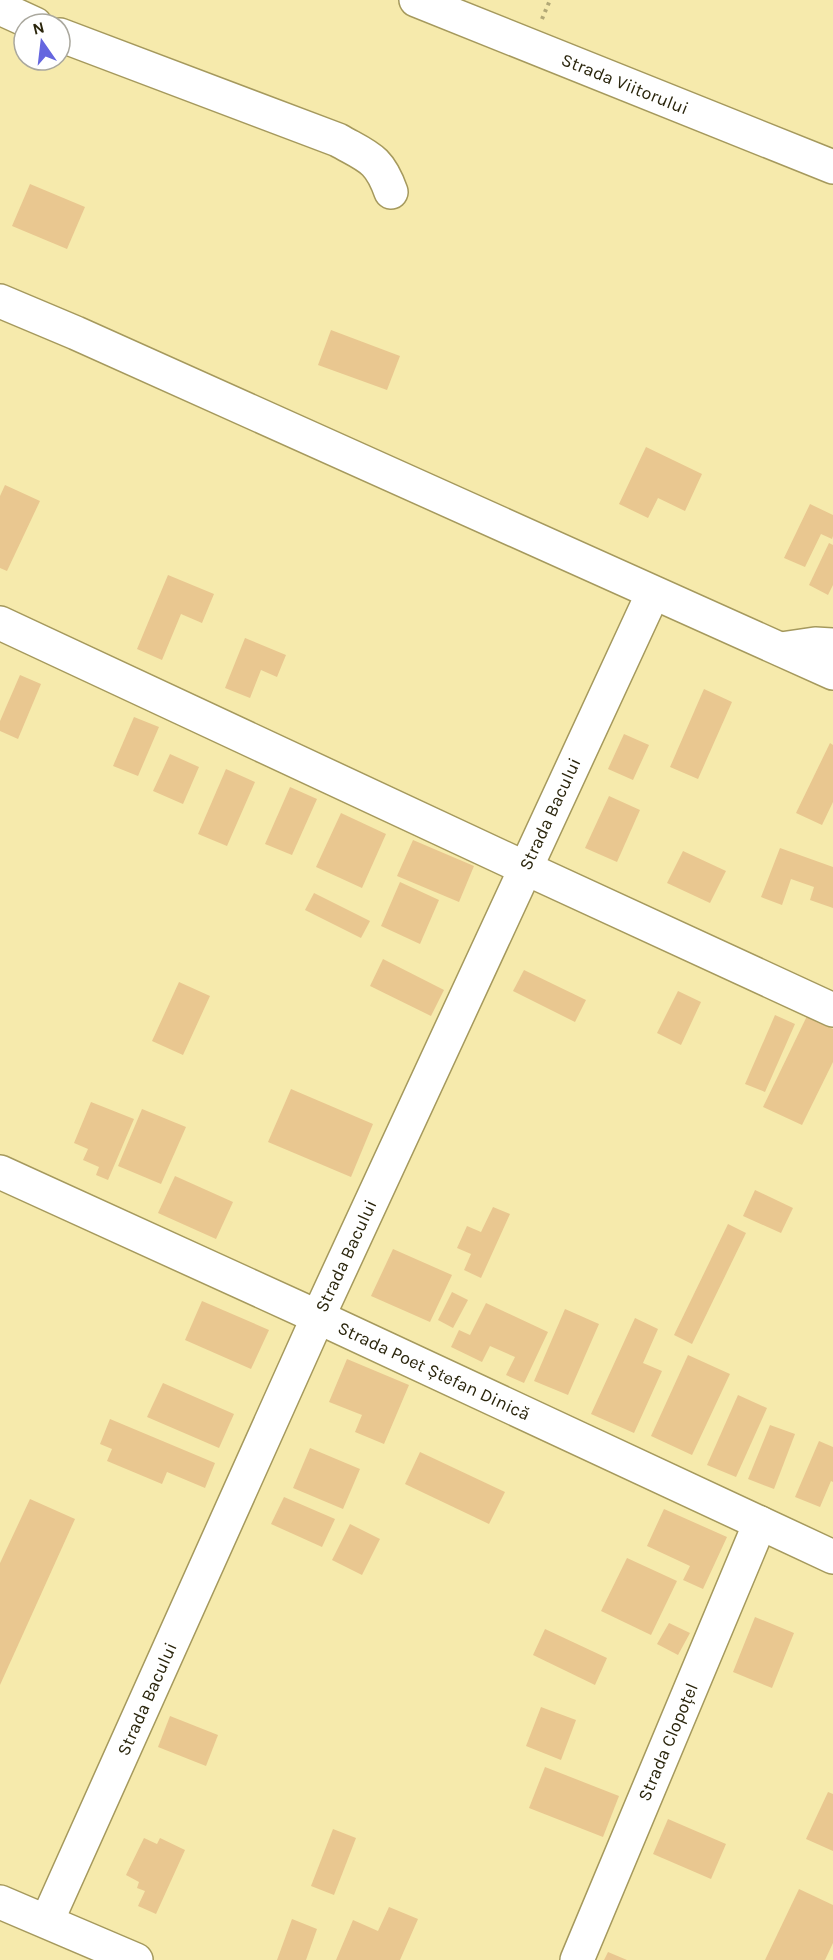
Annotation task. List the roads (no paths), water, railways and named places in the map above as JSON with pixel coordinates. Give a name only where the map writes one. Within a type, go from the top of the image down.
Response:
[{"type":"street","name":"Strada Viitorului","points":[[416,0],[833,167]]},
{"type":"street","points":[[72,40],[338,140],[375,161],[386,175],[392,192]]},
{"type":"street","points":[[0,302],[76,333],[833,673]]},
{"type":"street","name":"Strada Bacului","points":[[47,1921],[318,1317],[652,593]]},
{"type":"street","points":[[0,623],[833,1010]]},
{"type":"street","points":[[778,649],[815,644],[833,645]]},
{"type":"street","name":"Strada Poet Ștefan Dinică","points":[[0,1173],[318,1317],[833,1557]]},
{"type":"street","name":"Strada Clopoțel","points":[[577,1960],[760,1523]]},
{"type":"street","points":[[0,1902],[136,1960]]}]
